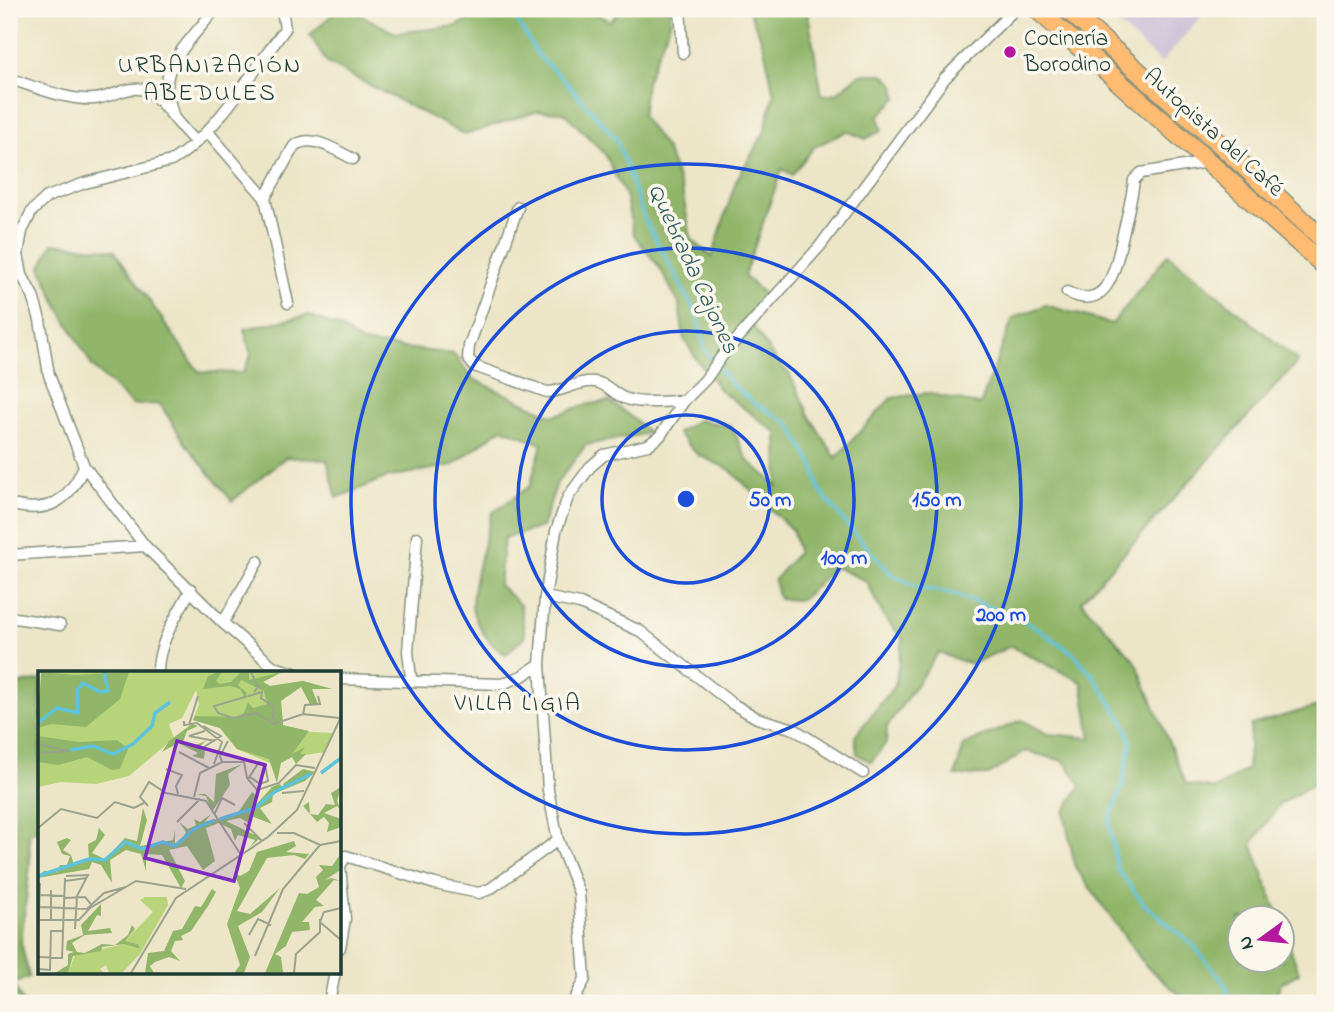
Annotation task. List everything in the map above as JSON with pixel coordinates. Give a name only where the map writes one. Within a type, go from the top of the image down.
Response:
[{"type":"highway","name":"Autopista del Café","points":[[1038,9],[1325,266]]},
{"type":"highway","name":"Autopista del Café","points":[[1067,9],[1208,133],[1325,242]]},
{"type":"street","points":[[173,118],[167,90],[168,76],[173,63],[213,9]]},
{"type":"street","points":[[282,9],[285,29],[208,132],[172,161],[85,183],[47,197],[32,211],[22,231],[18,254],[22,275],[33,296],[40,320],[49,375],[84,466],[145,546],[223,623],[274,667],[287,671]]},
{"type":"street","points":[[680,9],[683,52]]},
{"type":"street","points":[[572,1003],[585,979],[579,893],[558,841],[548,790],[540,664],[544,597],[556,531],[568,497],[590,467],[604,455],[648,445],[660,436],[684,401],[820,246],[946,78],[1015,9]]},
{"type":"street","points":[[9,79],[83,99],[94,99],[138,88],[149,92],[186,134],[197,142]]},
{"type":"street","points":[[208,132],[265,198],[288,303]]},
{"type":"street","points":[[265,198],[294,146],[302,140],[315,141],[353,159]]},
{"type":"street","points":[[1067,292],[1079,298],[1089,298],[1103,290],[1114,277],[1134,180],[1141,173],[1209,162]]},
{"type":"street","points":[[518,207],[469,346],[468,358],[474,366],[547,392],[598,382],[624,398],[643,402],[684,401]]},
{"type":"street","points":[[9,504],[33,509],[60,501],[78,481],[84,466]]},
{"type":"street","points":[[411,679],[408,651],[417,537]]},
{"type":"street","points":[[9,555],[145,546]]},
{"type":"street","points":[[223,623],[258,561]]},
{"type":"street","points":[[158,671],[163,644],[191,589]]},
{"type":"street","points":[[544,597],[580,604],[640,631],[731,703],[757,718],[794,729],[863,773]]},
{"type":"street","points":[[9,617],[60,625]]},
{"type":"street","points":[[341,679],[411,679],[502,684],[522,676],[540,664]]},
{"type":"street","points":[[341,864],[346,856],[435,884],[479,893],[490,889],[558,841]]},
{"type":"street","points":[[341,877],[345,919],[341,942]]},
{"type":"street","points":[[329,1003],[335,974]]},
{"type":"shaded area","points":[[1101,9],[1208,9],[1161,63]]},
{"type":"green space","points":[[338,9],[350,9],[395,33],[457,26],[482,13],[481,9],[588,9],[610,21],[622,9],[671,9],[670,23],[646,82],[642,116],[666,149],[682,190],[691,239],[712,257],[736,181],[764,133],[774,94],[763,43],[748,9],[807,9],[822,95],[837,93],[860,74],[883,74],[895,85],[897,98],[878,116],[882,130],[866,139],[847,131],[814,147],[792,175],[782,169],[744,276],[768,298],[747,317],[772,355],[790,375],[810,417],[836,458],[891,398],[927,393],[980,405],[1013,318],[1046,305],[1112,324],[1168,254],[1298,361],[1081,601],[1136,662],[1186,784],[1215,789],[1247,769],[1251,725],[1325,704],[1325,777],[1279,805],[1252,844],[1274,904],[1226,904],[1226,974],[1296,974],[1296,964],[1299,973],[1280,984],[1275,1000],[1278,1003],[1189,1003],[1145,965],[1075,867],[1064,812],[1081,785],[1064,761],[1025,751],[989,775],[955,776],[964,745],[1022,720],[1048,734],[1091,738],[1082,682],[1011,646],[971,664],[938,653],[887,727],[886,743],[871,762],[857,754],[855,736],[895,685],[903,639],[884,617],[866,581],[835,567],[801,600],[779,599],[774,580],[798,552],[793,531],[729,469],[698,455],[677,433],[698,420],[731,426],[748,461],[778,486],[777,433],[720,390],[697,360],[684,339],[679,304],[660,268],[634,235],[625,195],[605,154],[564,112],[537,111],[465,135],[327,63],[310,35]]},
{"type":"green space","points":[[53,243],[114,250],[199,372],[243,373],[251,355],[244,329],[309,315],[342,329],[362,343],[454,354],[473,379],[553,416],[585,405],[609,401],[649,433],[586,445],[557,483],[542,527],[504,538],[499,585],[520,605],[525,636],[506,654],[490,642],[475,618],[472,604],[475,578],[492,513],[530,486],[542,444],[502,428],[453,465],[385,478],[337,498],[327,460],[286,457],[232,501],[185,443],[160,404],[132,405],[92,366],[57,304],[41,267]]},
{"type":"green space","points":[[38,680],[38,829],[29,833],[30,865],[21,942],[29,977],[13,984],[23,1003],[9,1003],[9,738],[16,724],[11,686]]},
{"type":"waterway","name":"Quebrada Cajones","points":[[510,9],[539,57],[562,78],[616,138],[644,218],[697,315],[705,350],[730,383],[754,403],[789,423],[814,467],[820,491],[848,526],[891,574],[919,588],[953,594],[1012,615],[1037,628],[1073,653],[1095,678],[1126,726],[1131,743],[1122,787],[1109,821],[1117,869],[1145,905],[1192,944],[1225,984],[1232,1003]]},
{"type":"place","name":"Cocinería Borodino","points":[[1010,52]]},
{"type":"district","name":"URBANIZACIÓN ABEDULES","points":[[210,80]]},
{"type":"district","name":"VILLA LIGIA","points":[[518,704]]}]
